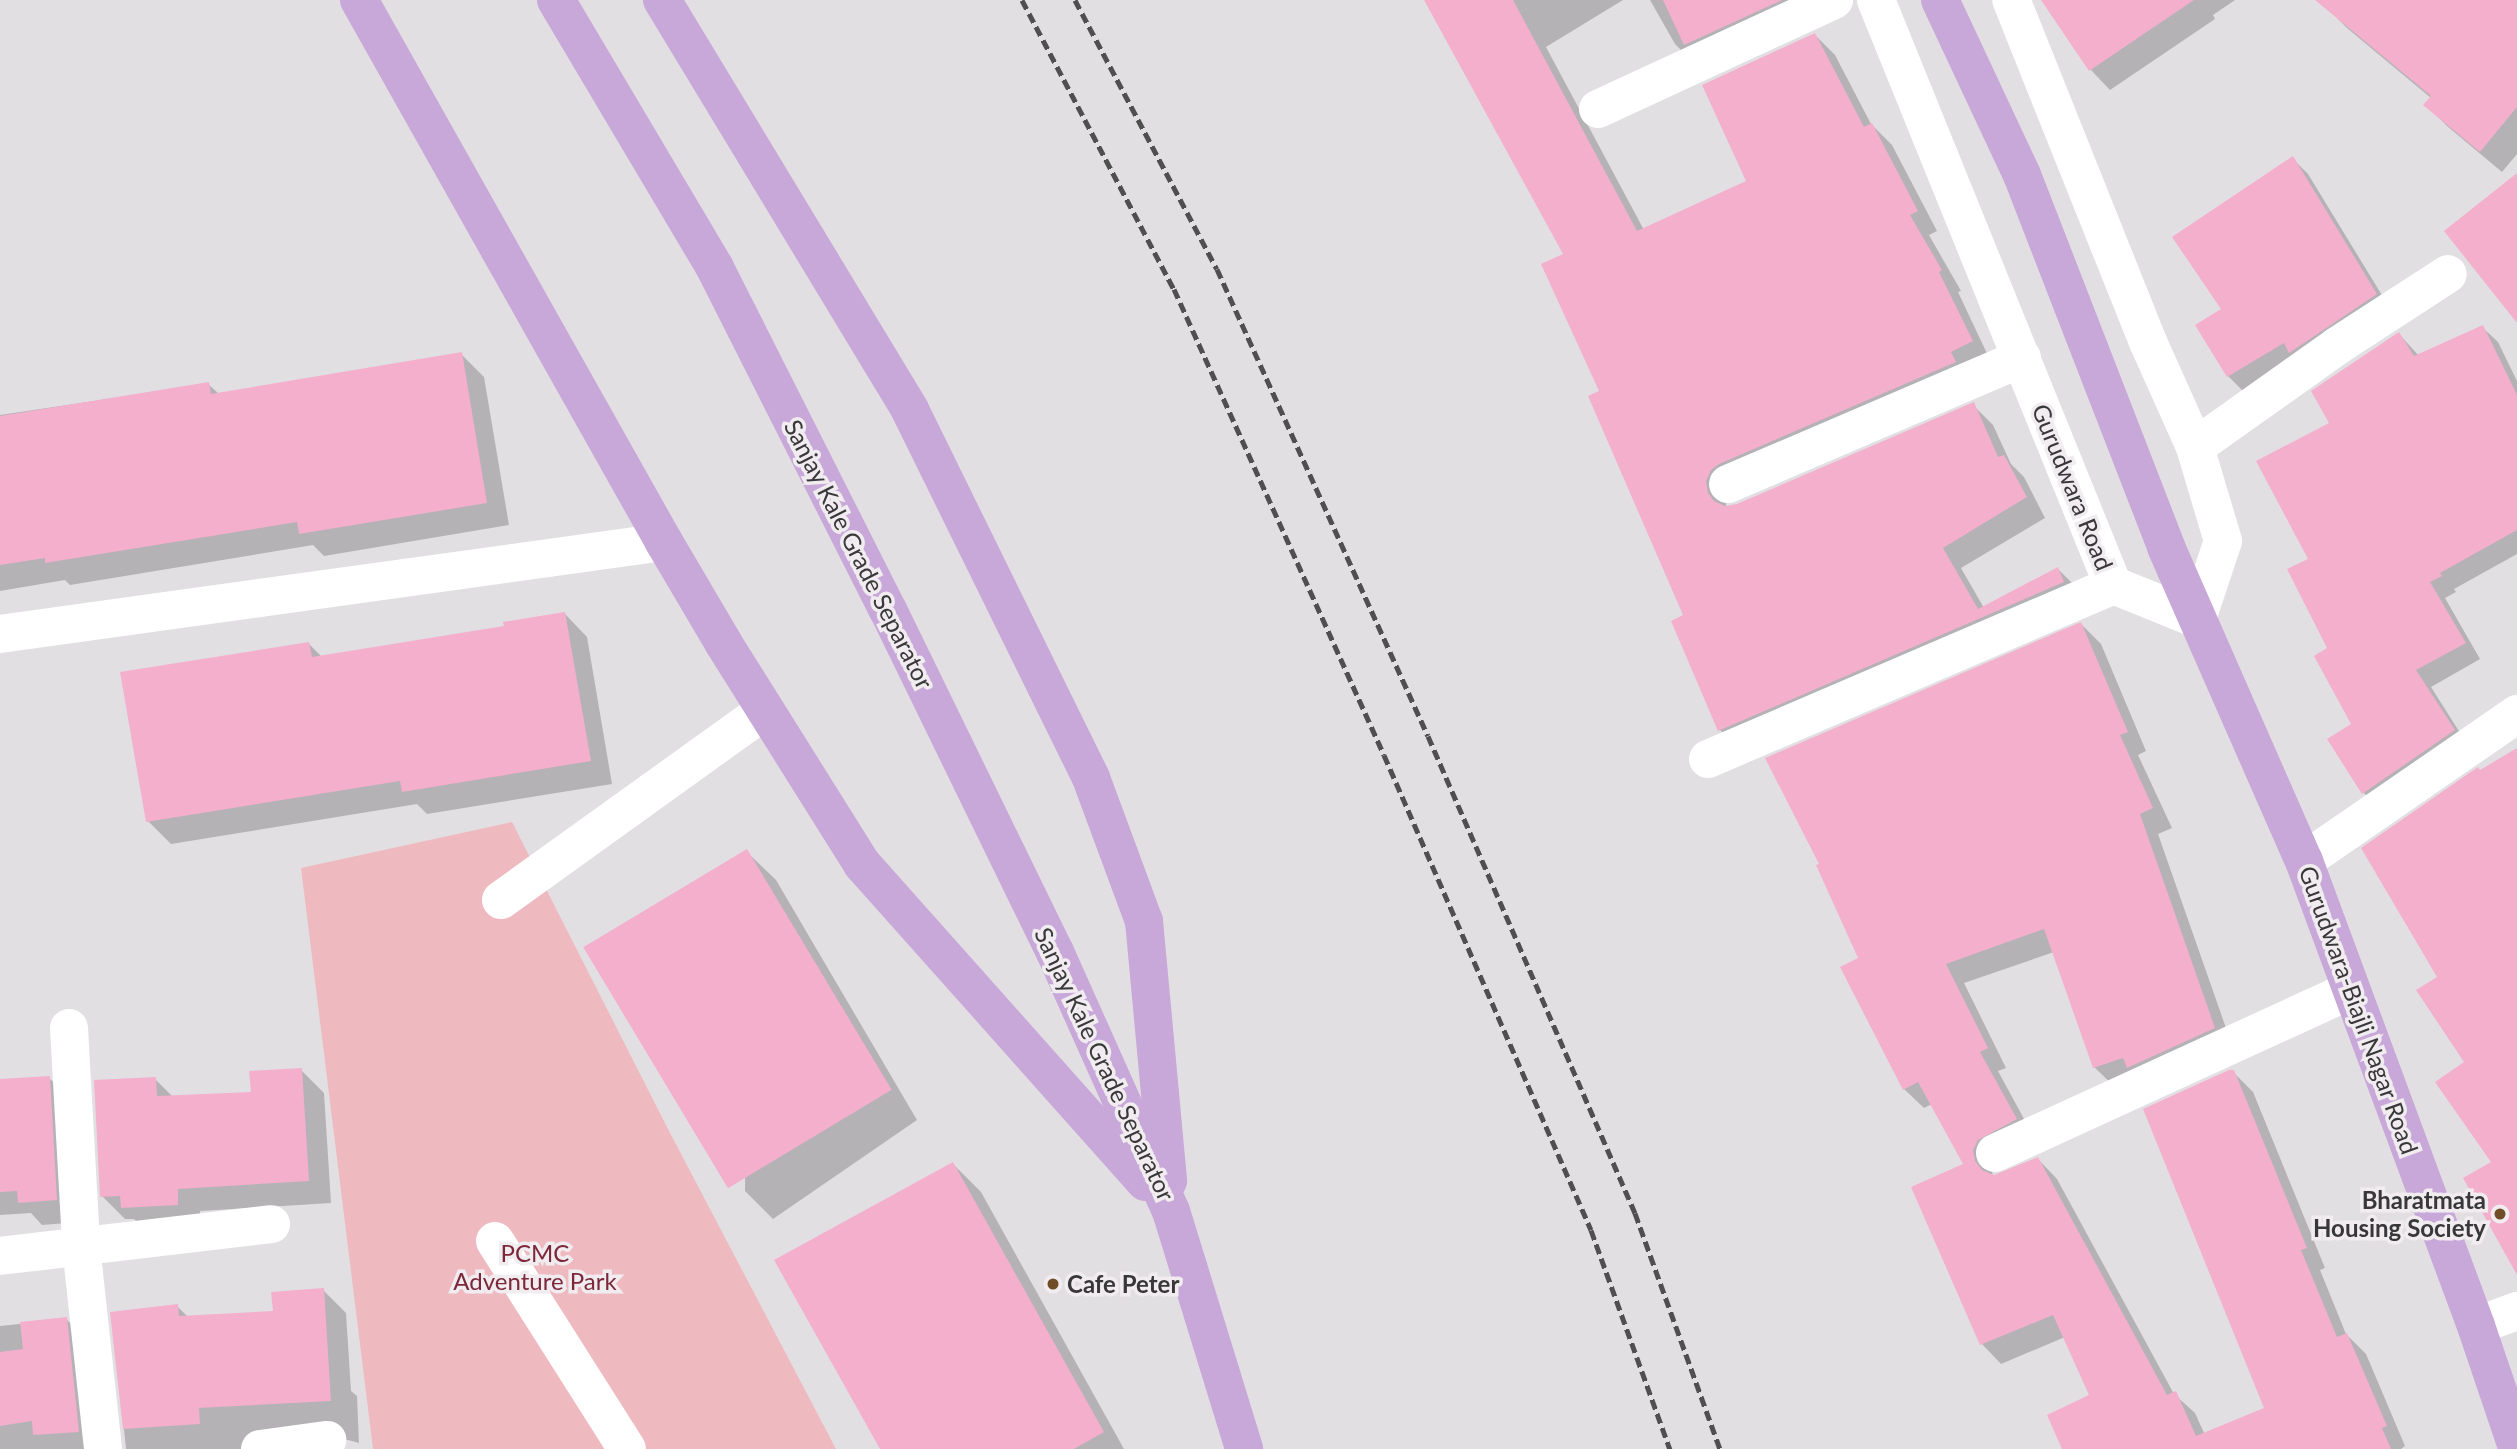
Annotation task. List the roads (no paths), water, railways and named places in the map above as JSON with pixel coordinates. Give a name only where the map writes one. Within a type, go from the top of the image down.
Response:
[{"type":"main road","points":[[359,0],[664,542],[862,864],[1171,1211],[1244,1449]]},
{"type":"main road","name":"Sanjay Kale Grade Separator","points":[[555,0],[734,305],[888,610],[1055,951],[1171,1211]]},
{"type":"main road","name":"Sanjay Kale Grade Separator","points":[[662,0],[910,410],[1091,778],[1144,921],[1171,1211]]},
{"type":"main road","name":"Gurudwara-Biajli Nagar Road","points":[[1940,0],[2022,175],[2166,547],[2304,861],[2514,1425]]},
{"type":"street","points":[[1598,109],[1834,0]]},
{"type":"street","name":"Gurudwara Road","points":[[1876,0],[2113,585],[2197,619]]},
{"type":"street","points":[[2011,0],[2148,342],[2195,447],[2223,541],[2197,619]]},
{"type":"street","points":[[2195,447],[2337,345],[2448,274]]},
{"type":"street","points":[[1728,484],[2022,358]]},
{"type":"street","points":[[0,634],[664,542]]},
{"type":"street","points":[[1708,759],[2113,585]]},
{"type":"street","points":[[500,900],[765,710]]},
{"type":"street","points":[[2304,861],[2517,715]]},
{"type":"street","points":[[1995,1153],[2351,990]]},
{"type":"street","points":[[69,1028],[81,1246],[103,1449]]},
{"type":"street","points":[[0,1256],[271,1224]]},
{"type":"street","points":[[495,1241],[626,1449]]},
{"type":"street","points":[[2476,1326],[2517,1311]]},
{"type":"street","points":[[261,1449],[327,1440]]},
{"type":"railway","points":[[1022,0],[1174,289],[1384,755],[1591,1230],[1670,1449]]},
{"type":"railway","points":[[1075,0],[1217,269],[1428,736],[1635,1213],[1720,1449]]},
{"type":"place","name":"Bharatmata Housing Society","points":[[2500,1214]]},
{"type":"place","name":"Cafe Peter","points":[[1053,1284]]},
{"type":"park label","name":"PCMC Adventure Park","points":[[535,1267]]}]
